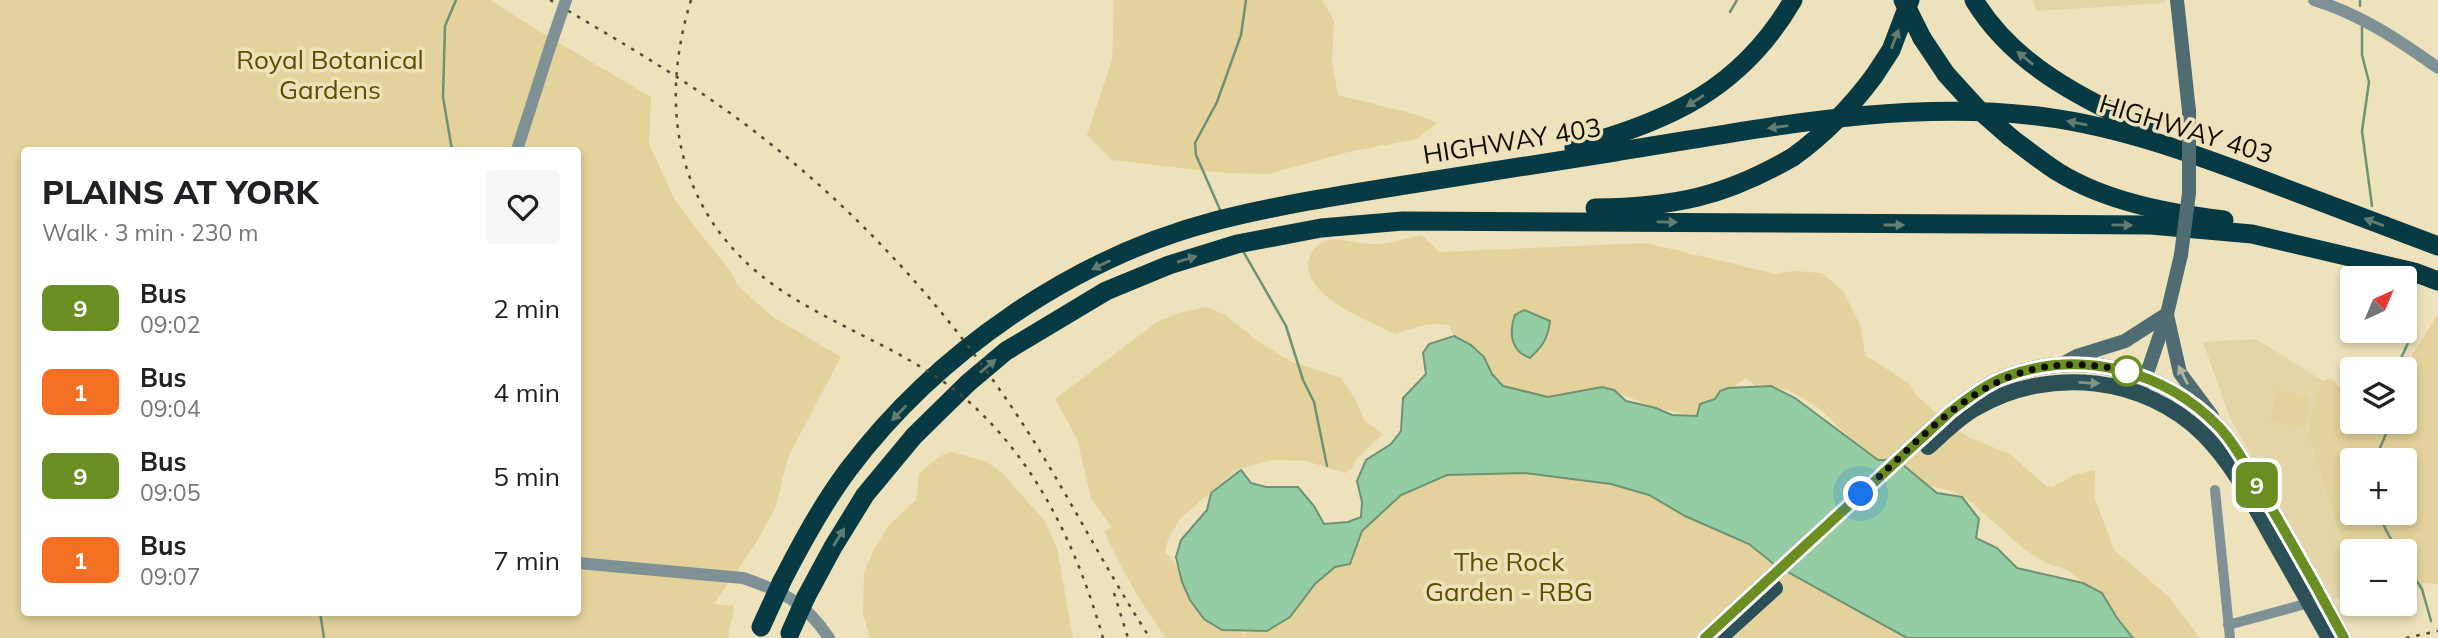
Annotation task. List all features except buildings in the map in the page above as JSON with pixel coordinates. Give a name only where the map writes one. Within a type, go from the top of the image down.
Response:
[{"type":"highway","points":[[1306,201],[1416,174],[1574,147],[1617,136],[1657,120],[1692,103],[1732,74],[1769,36],[1793,0]]},
{"type":"highway","points":[[1903,0],[1922,38],[1946,74],[1977,108],[2010,137],[2060,173],[2090,188],[2180,215],[2290,229],[2372,250],[2403,266]]},
{"type":"highway","points":[[1403,221],[1449,212],[1648,207],[1712,195],[1763,174],[1816,141],[1855,102],[1891,50],[1910,0]]},
{"type":"highway","points":[[1974,0],[2012,48],[2050,78],[2085,100],[2214,160]]},
{"type":"highway","name":"HIGHWAY 403","points":[[759,632],[808,530],[850,469],[893,419],[974,341],[1066,283],[1151,242],[1214,221],[1306,201],[1783,126],[1933,109],[2048,117],[2135,135],[2214,160],[2438,246]]},
{"type":"highway","points":[[789,636],[806,597],[865,495],[914,436],[968,383],[1006,351],[1106,291],[1169,265],[1237,244],[1321,228],[1403,221],[1566,220],[1896,226],[2151,225],[2252,234],[2388,266]]},
{"type":"highway","points":[[2417,273],[2438,281]]},
{"type":"main road","points":[[2140,394],[2167,314],[2181,255],[2189,193],[2189,111],[2177,0]]},
{"type":"main road","points":[[2063,365],[2077,356],[2125,341],[2167,314]]},
{"type":"main road","points":[[2167,314],[2180,373],[2237,451],[2329,629]]},
{"type":"main road","points":[[1705,638],[1739,614],[1952,418],[1970,397],[2007,376],[2063,365],[2095,365],[2146,377],[2185,399],[2219,427]]},
{"type":"main road","points":[[1952,418],[1994,399],[2037,385],[2073,382],[2101,383],[2140,394],[2172,410],[2206,437],[2245,490],[2309,603],[2329,629],[2344,638]]},
{"type":"main road","points":[[1720,638],[1739,614]]},
{"type":"street","points":[[518,147],[566,0]]},
{"type":"street","points":[[2314,0],[2340,8],[2372,24],[2438,68]]},
{"type":"street","points":[[2215,491],[2230,638]]},
{"type":"street","points":[[581,563],[743,578],[769,586],[795,600],[817,620],[829,638]]},
{"type":"street","points":[[2228,625],[2309,603]]},
{"type":"shaded area","points":[[2032,0],[2165,0],[2165,3],[2037,11]]},
{"type":"shaded area","points":[[1524,310],[1550,321],[1544,341],[1530,358],[1518,351],[1512,334],[1515,315]]},
{"type":"shaded area","points":[[1454,336],[1471,345],[1484,357],[1492,374],[1503,386],[1548,397],[1602,387],[1614,390],[1626,401],[1672,415],[1697,416],[1700,404],[1715,399],[1720,391],[1728,388],[1771,386],[1795,398],[1878,460],[1897,460],[1937,493],[1962,497],[1979,519],[1976,538],[1997,548],[2017,568],[2083,583],[2102,593],[2133,638],[1907,638],[1775,565],[1749,544],[1685,516],[1649,495],[1611,484],[1525,473],[1447,475],[1401,495],[1362,531],[1350,564],[1335,567],[1315,584],[1290,617],[1267,631],[1222,630],[1204,619],[1190,600],[1176,557],[1181,540],[1207,510],[1211,493],[1241,470],[1251,483],[1266,487],[1298,487],[1314,506],[1324,524],[1348,522],[1361,517],[1362,502],[1357,481],[1366,460],[1391,444],[1401,431],[1403,398],[1426,374],[1423,353],[1429,344]]},
{"type":"shaded area","points":[[2256,339],[2323,381],[2315,399],[2308,434],[2340,539],[2340,597],[2334,600],[2230,418],[2203,342]]},
{"type":"green space","name":"Royal Botanical Gardens","points":[[0,0],[490,0],[651,97],[649,144],[674,198],[731,272],[738,286],[773,317],[841,357],[788,457],[775,509],[756,543],[714,604],[734,606],[728,638],[0,638]]},
{"type":"green space","points":[[1114,0],[1322,0],[1334,20],[1332,61],[1338,95],[1421,116],[1437,123],[1417,139],[1348,152],[1269,174],[1226,173],[1112,160],[1087,135],[1112,60]]},
{"type":"green space","points":[[1422,235],[1439,252],[1646,243],[1776,274],[1794,271],[1822,273],[1843,291],[1861,327],[1865,355],[1910,384],[1917,396],[1951,426],[1968,437],[2010,454],[2046,486],[2053,487],[2076,474],[2095,470],[2094,496],[2114,550],[2169,597],[2200,638],[2129,638],[2118,620],[2084,583],[2067,570],[2046,563],[2024,549],[1971,502],[1955,492],[1892,476],[1816,406],[1788,390],[1759,384],[1758,387],[1745,378],[1697,416],[1656,408],[1602,387],[1548,397],[1503,386],[1456,344],[1450,326],[1430,324],[1396,334],[1338,305],[1314,283],[1309,270],[1311,254],[1325,241],[1380,244]]},
{"type":"green space","name":"The Rock Garden - RBG","points":[[1206,307],[1224,314],[1259,342],[1290,361],[1341,378],[1365,421],[1383,434],[1356,459],[1352,469],[1345,473],[1306,461],[1273,460],[1237,469],[1180,519],[1168,539],[1165,552],[1238,632],[1244,634],[1277,621],[1353,551],[1362,531],[1401,495],[1447,475],[1557,468],[1649,495],[1709,527],[1749,544],[1775,565],[1907,638],[1166,638],[1132,586],[1104,531],[1111,527],[1091,498],[1077,439],[1055,399],[1157,322],[1178,313]]},
{"type":"green space","points":[[2438,314],[2438,584],[2424,583],[2417,589],[2417,539],[2340,539],[2308,434],[2315,399],[2323,381],[2331,378],[2340,388],[2340,434],[2417,434],[2417,357],[2411,357]]},
{"type":"green space","points":[[2276,391],[2309,396],[2304,427],[2271,421]]},
{"type":"green space","points":[[951,452],[987,462],[1002,473],[1045,521],[1057,548],[1073,638],[870,638],[863,614],[864,572],[874,549],[889,525],[916,500],[919,474],[938,457]]},
{"type":"waterway","points":[[451,147],[443,97],[445,26],[456,0]]},
{"type":"waterway","points":[[1221,212],[1196,155],[1195,143],[1217,102],[1241,35],[1246,0]]},
{"type":"waterway","points":[[1730,12],[1737,0]]},
{"type":"waterway","points":[[2360,0],[2360,6]]},
{"type":"waterway","points":[[2362,27],[2362,55],[2369,82],[2362,131],[2372,206]]},
{"type":"waterway","points":[[1243,251],[1286,326],[1303,380],[1314,402],[1327,466]]},
{"type":"waterway","points":[[2402,357],[2408,343]]},
{"type":"waterway","points":[[2380,448],[2386,434]]},
{"type":"waterway","points":[[2384,525],[2391,539]]},
{"type":"waterway","points":[[2417,581],[2422,589],[2431,621]]},
{"type":"waterway","points":[[321,616],[324,638]]},
{"type":"railway","points":[[550,0],[666,70],[734,116],[809,176],[880,243],[944,316],[1002,393],[1041,453],[1150,638]]},
{"type":"railway","points":[[691,0],[680,45],[676,88],[678,130],[687,170],[703,207],[726,241],[757,272],[817,312],[927,371],[968,401],[993,425],[1035,480],[1052,510],[1081,573],[1103,638]]},
{"type":"railway","points":[[1114,593],[1128,638]]},
{"type":"railway","points":[[2406,638],[2438,631]]},
{"type":"bus line","name":"9","points":[[1705,638],[1950,412],[2007,376],[2036,368],[2063,365],[2095,365],[2146,377],[2185,399],[2219,427],[2237,451],[2344,638]]},
{"type":"route","points":[[1861,494],[1950,412],[2007,376],[2036,368],[2063,365],[2095,365],[2127,371]]}]
